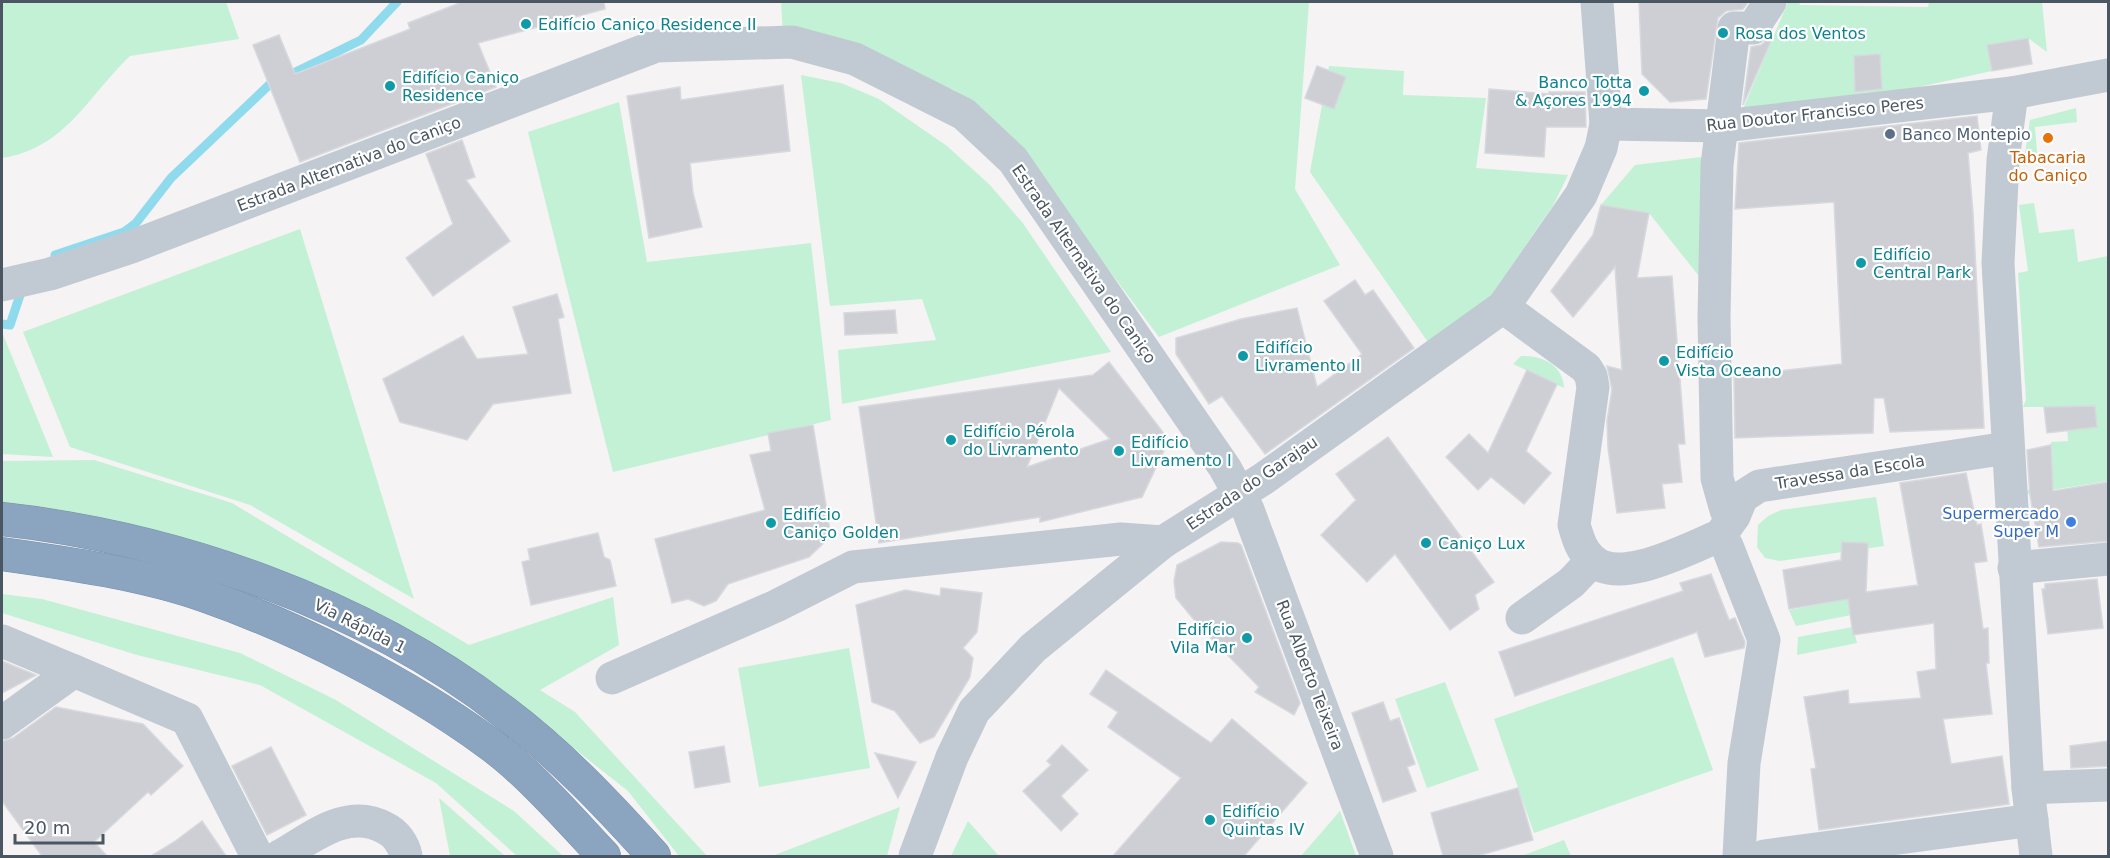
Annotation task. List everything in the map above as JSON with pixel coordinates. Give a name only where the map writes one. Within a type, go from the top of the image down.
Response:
[{"type":"highway","name":"Via Rápida 1","points":[[2,519],[53,525],[143,544],[209,562],[303,597],[363,626],[424,659],[504,711],[579,776],[654,856]]},
{"type":"highway","name":"Via Rápida 1","points":[[2,554],[124,575],[205,595],[348,659],[488,743],[560,808],[604,856]]},
{"type":"street","points":[[1597,2],[1606,124]]},
{"type":"street","points":[[1739,856],[1744,763],[1764,640],[1727,546],[1726,510],[1717,478],[1714,295],[1717,165],[1734,28],[1753,28],[1770,2]]},
{"type":"street","name":"Estrada Alternativa do Caniço","points":[[2,285],[50,274],[131,247],[656,46],[792,42],[855,59],[964,114],[1012,160],[1240,494]]},
{"type":"street","name":"Rua Doutor Francisco Peres","points":[[1606,124],[1723,126],[2012,93],[2109,75]]},
{"type":"street","points":[[1764,856],[2038,844],[2028,788],[1998,263],[2003,160],[2012,93]]},
{"type":"street","name":"Estrada do Garajau","points":[[915,856],[952,757],[974,711],[1033,648],[1163,542],[1240,494],[1503,307],[1581,195],[1601,148],[1606,124]]},
{"type":"street","points":[[1503,307],[1586,368],[1591,376],[1593,387],[1574,525],[1580,545],[1592,561],[1605,567],[1623,570],[1641,567],[1726,526]]},
{"type":"street","name":"Travessa da Escola","points":[[1726,526],[1742,497],[1759,486],[2007,448]]},
{"type":"street","name":"Rua Alberto Teixeira","points":[[1240,494],[1377,856]]},
{"type":"street","points":[[612,678],[776,606],[853,567],[1121,539],[1163,542]]},
{"type":"street","points":[[2014,568],[2109,559]]},
{"type":"street","points":[[1522,618],[1571,583],[1592,561]]},
{"type":"street","points":[[2,641],[187,719],[257,856]]},
{"type":"street","points":[[2,723],[74,671]]},
{"type":"street","points":[[2028,788],[2109,785]]},
{"type":"street","points":[[280,856],[335,824],[358,820],[375,822],[389,830],[404,847],[406,856]]},
{"type":"green space","points":[[2,2],[226,2],[239,39],[130,56],[74,119],[59,132],[43,144],[2,158]]},
{"type":"green space","points":[[781,2],[1309,2],[1295,189],[1340,265],[1159,337],[1004,130],[954,90],[783,34]]},
{"type":"green space","points":[[1788,2],[1799,2],[1800,5],[1928,7],[1929,2],[2042,2],[2047,52],[2028,38],[1988,45],[1992,71],[1882,95],[1743,109]]},
{"type":"green space","points":[[1329,66],[1404,71],[1403,95],[1486,98],[1476,168],[1568,175],[1554,204],[1490,297],[1430,345],[1310,172]]},
{"type":"green space","points":[[801,75],[841,83],[879,99],[947,146],[990,185],[1022,222],[1111,352],[842,404],[838,350],[936,340],[922,299],[830,306]]},
{"type":"green space","points":[[619,102],[647,262],[811,243],[831,420],[613,472],[528,132]]},
{"type":"green space","points":[[2076,108],[2077,122],[2035,127],[2038,164],[2023,166],[2030,120]]},
{"type":"green space","points":[[1718,155],[1714,295],[1649,213],[1601,205],[1635,165]]},
{"type":"green space","points":[[2034,203],[2039,233],[2074,229],[2078,262],[2108,256],[2108,481],[2026,494],[2026,490],[2053,489],[2051,442],[2068,441],[2066,407],[2023,407],[2026,400],[2018,273],[2028,271],[2019,205]]},
{"type":"green space","points":[[300,229],[414,599],[250,505],[70,447],[23,332]]},
{"type":"green space","points":[[2,332],[53,457],[2,454]]},
{"type":"green space","points":[[1521,356],[1536,357],[1550,363],[1560,373],[1564,388],[1513,364]]},
{"type":"green space","points":[[94,460],[232,503],[469,645],[613,597],[619,645],[540,690],[575,712],[707,856],[679,856],[628,791],[505,694],[411,631],[326,591],[2,506],[2,461]]},
{"type":"green space","points":[[1876,497],[1884,546],[1780,561],[1765,558],[1757,547],[1758,525],[1768,516],[1781,510]]},
{"type":"green space","points":[[2,594],[42,599],[240,653],[336,700],[514,811],[563,856],[517,856],[436,783],[260,685],[137,655],[2,613]]},
{"type":"green space","points":[[1849,599],[1851,615],[1796,626],[1789,610]]},
{"type":"green space","points":[[1853,627],[1857,643],[1797,655],[1798,637]]},
{"type":"green space","points":[[849,648],[870,768],[759,787],[738,668]]},
{"type":"green space","points":[[1673,657],[1713,770],[1534,833],[1494,719]]},
{"type":"green space","points":[[1445,682],[1479,770],[1427,788],[1395,699]]},
{"type":"green space","points":[[439,798],[505,856],[450,856]]},
{"type":"green space","points":[[900,807],[887,856],[772,856]]},
{"type":"green space","points":[[1340,811],[1356,856],[1301,856]]},
{"type":"green space","points":[[968,821],[999,856],[951,856]]},
{"type":"green space","points":[[1564,840],[1571,856],[1521,856]]},
{"type":"building","name":"Edifício Caniço Residence","points":[[462,2],[604,2],[605,9],[478,43],[496,87],[300,162],[253,45],[279,35],[295,74],[410,29],[408,23]]},
{"type":"building","points":[[1639,2],[1748,2],[1743,9],[1726,11],[1718,18],[1706,99],[1670,102],[1642,74]]},
{"type":"building","points":[[2028,38],[2032,64],[1992,71],[1987,45]]},
{"type":"building","points":[[1768,39],[1772,39],[1743,105],[1751,47],[1761,45]]},
{"type":"building","points":[[1880,54],[1882,89],[1855,92],[1854,56]]},
{"type":"building","points":[[1317,66],[1346,77],[1334,109],[1305,98]]},
{"type":"building","points":[[783,85],[790,151],[690,163],[693,193],[702,227],[649,238],[627,96],[680,87],[681,100]]},
{"type":"building","points":[[1489,89],[1549,94],[1549,92],[1585,92],[1586,127],[1546,127],[1544,157],[1485,153]]},
{"type":"building","points":[[1977,116],[1981,150],[1968,153],[1984,428],[1890,432],[1884,398],[1874,398],[1873,433],[1735,438],[1734,376],[1842,364],[1834,202],[1735,209],[1739,143]]},
{"type":"building","points":[[462,140],[475,177],[466,180],[510,241],[433,296],[406,258],[453,224],[426,154]]},
{"type":"building","points":[[1601,205],[1649,213],[1637,278],[1672,276],[1685,444],[1678,444],[1682,482],[1662,484],[1665,508],[1617,513],[1608,448],[1607,421],[1612,389],[1607,366],[1622,370],[1615,267],[1573,317],[1551,291],[1593,235]]},
{"type":"building","points":[[1355,280],[1365,295],[1373,290],[1414,348],[1265,454],[1222,396],[1209,404],[1176,354],[1176,338],[1241,319],[1297,308],[1317,387],[1362,354],[1324,301]]},
{"type":"building","points":[[557,294],[564,317],[558,319],[571,393],[493,404],[467,440],[400,422],[383,379],[463,336],[477,359],[528,354],[513,307]]},
{"type":"building","points":[[895,310],[897,333],[845,335],[844,313]]},
{"type":"building","points":[[1109,362],[1169,440],[1142,497],[1040,522],[1040,517],[879,543],[859,407],[1093,375]],"holes":[[[1059,388],[1110,439],[1027,467]]]},
{"type":"building","points":[[1527,370],[1557,384],[1526,451],[1551,473],[1524,504],[1491,477],[1478,490],[1446,457],[1469,434],[1488,453]]},
{"type":"building","points":[[2095,406],[2097,427],[2047,433],[2044,407]]},
{"type":"building","name":"Edifício Caniço Golden","points":[[813,425],[831,536],[809,557],[728,584],[716,601],[704,606],[688,599],[672,603],[655,539],[765,510],[750,455],[771,451],[768,433]]},
{"type":"building","name":"Caniço Lux","points":[[1388,437],[1494,582],[1475,595],[1479,609],[1450,630],[1395,554],[1367,582],[1321,535],[1356,500],[1336,474]]},
{"type":"building","name":"Supermercado Super M","points":[[2051,445],[2053,491],[2109,482],[2109,541],[2039,547],[2030,495],[2027,450]]},
{"type":"building","points":[[1966,473],[1977,525],[1981,524],[1987,561],[1974,563],[1983,629],[1988,628],[1989,663],[1986,663],[1992,714],[1943,719],[1951,764],[2002,756],[2009,804],[1819,830],[1811,769],[1816,768],[1804,697],[1848,690],[1849,704],[1921,698],[1917,672],[1936,669],[1934,623],[1853,635],[1848,599],[1789,609],[1783,570],[1841,560],[1842,542],[1868,543],[1866,592],[1918,585],[1900,483]]},
{"type":"building","points":[[598,533],[604,557],[610,560],[616,586],[531,605],[522,562],[530,560],[528,549]]},
{"type":"building","name":"Edifício Vila Mar","points":[[1221,542],[1241,545],[1300,703],[1294,715],[1255,692],[1259,687],[1200,627],[1176,598],[1174,581],[1177,565]]},
{"type":"building","points":[[1711,574],[1729,620],[1735,618],[1745,642],[1744,648],[1705,657],[1697,632],[1515,696],[1499,652],[1683,591],[1680,583]]},
{"type":"building","points":[[2097,579],[2103,628],[2048,634],[2042,589],[2045,589],[2045,584]]},
{"type":"building","points":[[941,588],[982,593],[977,632],[963,648],[973,658],[970,677],[934,737],[920,743],[895,711],[872,702],[856,605],[905,590],[940,596]]},
{"type":"building","points":[[2,661],[36,675],[2,693]]},
{"type":"building","name":"Edifício Quintas IV","points":[[1106,670],[1211,743],[1232,719],[1307,783],[1244,856],[1113,856],[1181,778],[1108,727],[1118,712],[1090,694]]},
{"type":"building","points":[[1383,702],[1390,721],[1399,718],[1415,764],[1407,767],[1416,791],[1383,802],[1352,713]]},
{"type":"building","points":[[56,707],[143,724],[183,766],[151,795],[148,792],[94,842],[107,856],[42,856],[2,801],[2,741],[13,738]]},
{"type":"building","points":[[2109,741],[2109,766],[2071,768],[2070,746]]},
{"type":"building","points":[[1062,745],[1088,770],[1061,796],[1078,814],[1061,831],[1023,791],[1051,765],[1047,761]]},
{"type":"building","points":[[724,746],[730,782],[695,788],[689,752]]},
{"type":"building","points":[[271,747],[306,815],[267,835],[232,766]]},
{"type":"building","points":[[875,753],[916,762],[898,798]]},
{"type":"building","points":[[1518,788],[1533,840],[1477,856],[1443,856],[1431,813]]},
{"type":"building","points":[[202,821],[226,856],[151,856],[174,842]]},
{"type":"waterway","points":[[55,255],[124,232],[136,223],[171,178],[269,85],[361,40],[397,2]]},
{"type":"waterway","points":[[2,324],[10,325],[23,286]]},
{"type":"place","name":"Edifício Caniço Residence II","points":[[526,24]]},
{"type":"place","name":"Rosa dos Ventos","points":[[1723,33]]},
{"type":"place","name":"Edifício Caniço Residence","points":[[390,86]]},
{"type":"place","name":"Banco Totta & Açores 1994","points":[[1644,91]]},
{"type":"place","name":"Banco Montepio","points":[[1890,134]]},
{"type":"place","name":"Tabacaria do Caniço","points":[[2048,138]]},
{"type":"place","name":"Edifício Central Park","points":[[1861,263]]},
{"type":"place","name":"Edifício Livramento II","points":[[1243,356]]},
{"type":"place","name":"Edifício Vista Oceano","points":[[1664,361]]},
{"type":"place","name":"Edifício Pérola do Livramento","points":[[951,440]]},
{"type":"place","name":"Edifício Livramento I","points":[[1119,451]]},
{"type":"place","name":"Supermercado Super M","points":[[2071,522]]},
{"type":"place","name":"Edifício Caniço Golden","points":[[771,523]]},
{"type":"place","name":"Caniço Lux","points":[[1426,543]]},
{"type":"place","name":"Edifício Vila Mar","points":[[1247,638]]},
{"type":"place","name":"Edifício Quintas IV","points":[[1210,820]]}]
